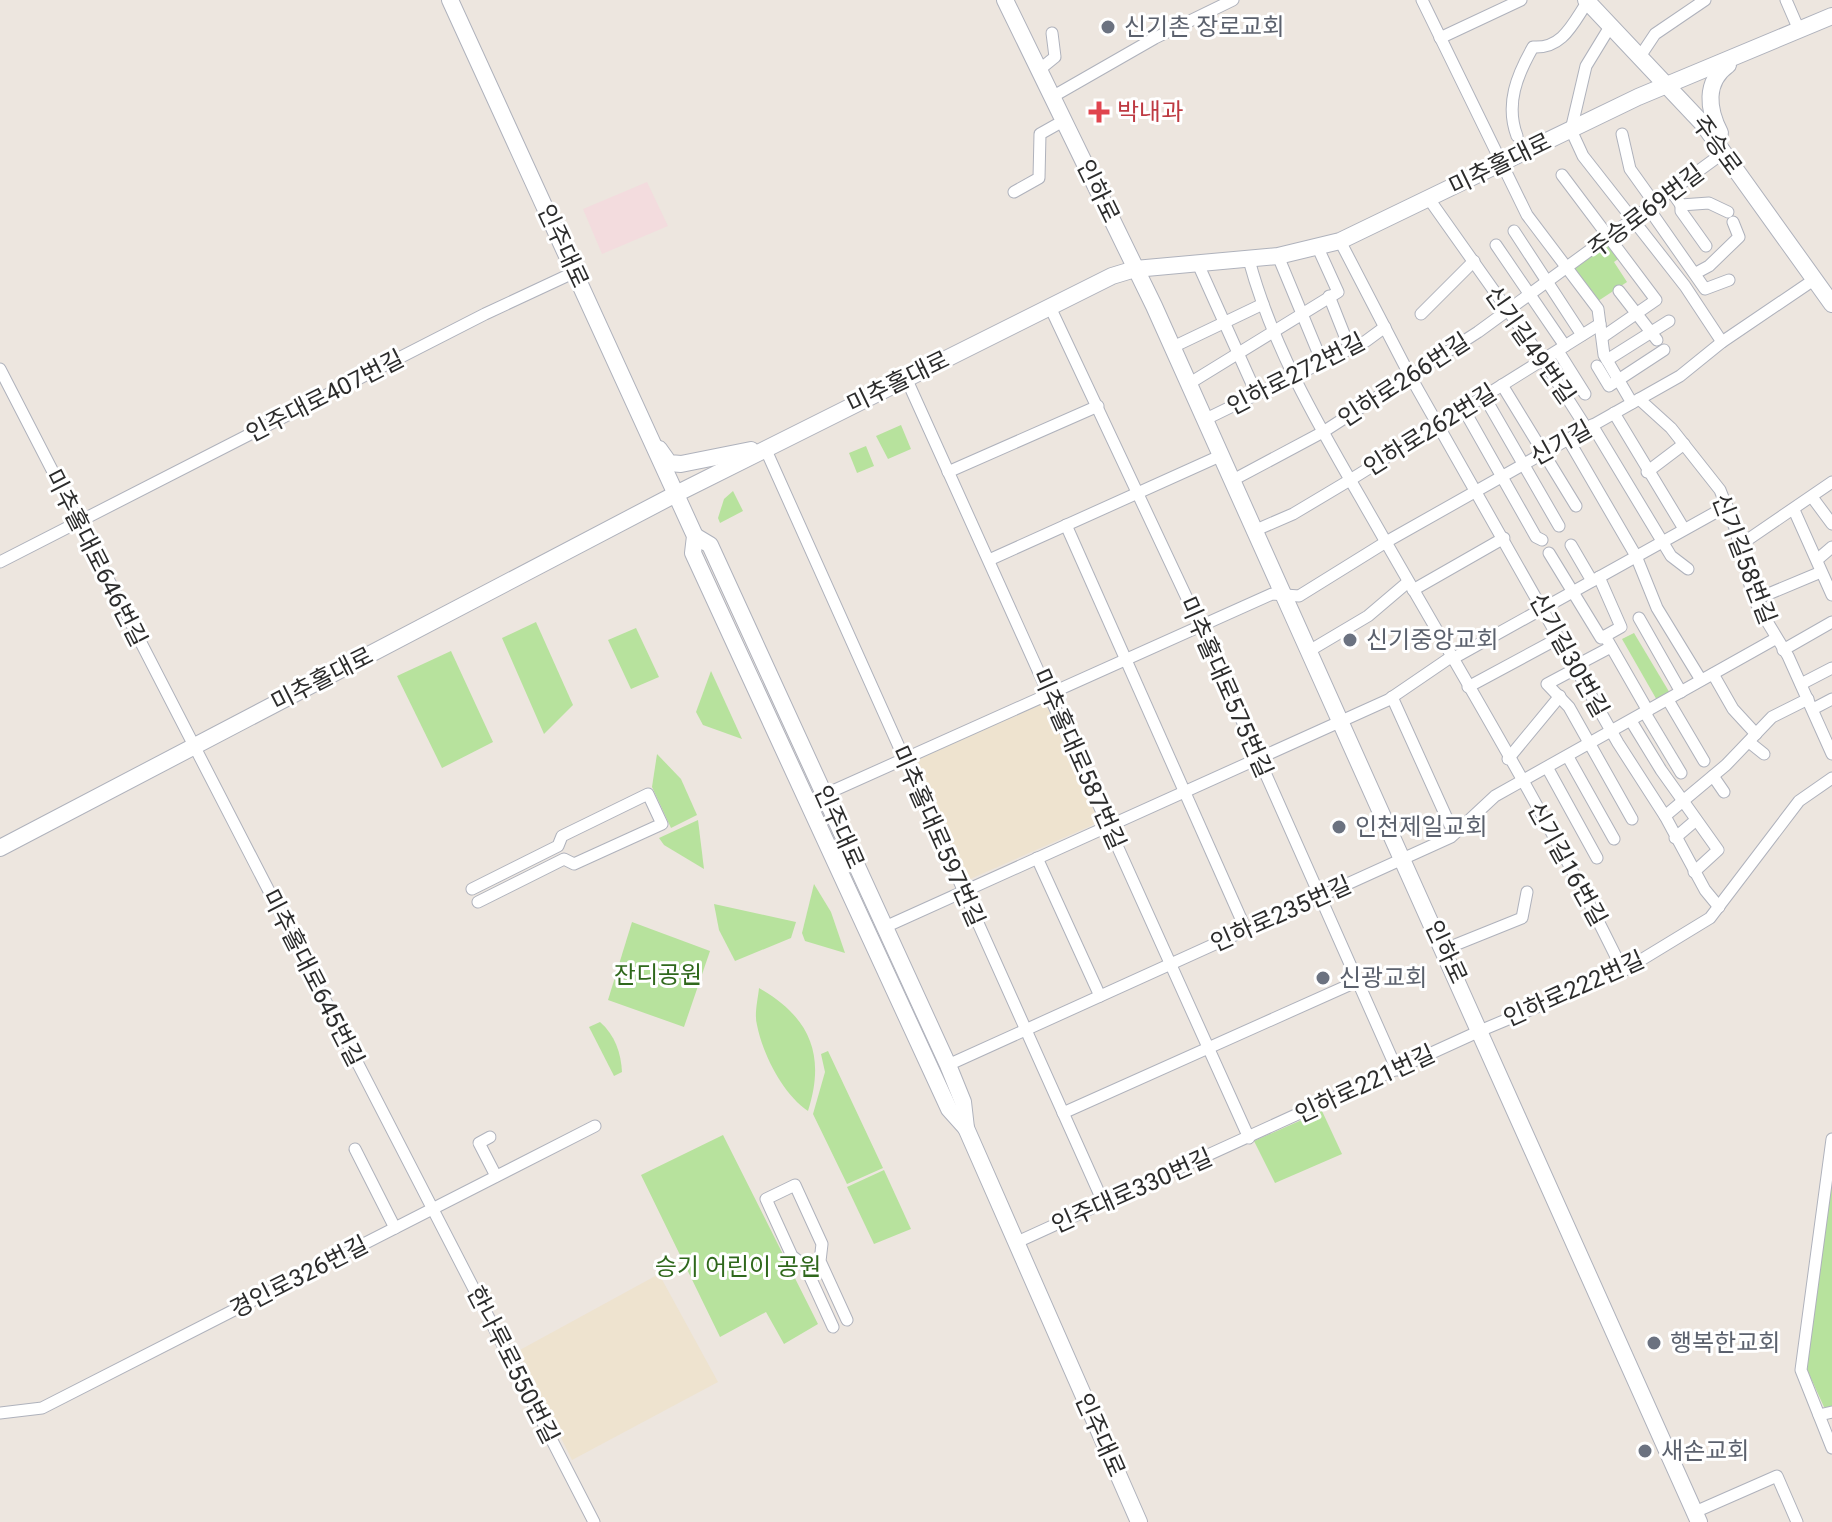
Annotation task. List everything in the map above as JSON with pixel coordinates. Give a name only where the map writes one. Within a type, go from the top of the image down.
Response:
[{"type":"main road","name":"인주대로","points":[[450,0],[674,495],[695,536],[710,545],[948,1065],[963,1102],[966,1128],[1139,1522]]},
{"type":"main road","name":"인하로","points":[[1005,0],[1173,347],[1256,530],[1292,596],[1309,651],[1482,1030],[1697,1517]]},
{"type":"main road","name":"주승로","points":[[1587,0],[1670,86],[1723,153],[1832,304]]},
{"type":"main road","name":"미추홀대로","points":[[0,848],[765,448],[1112,276],[1135,269],[1278,256],[1321,256],[1340,241],[1571,130],[1832,16]]},
{"type":"main road","points":[[1723,153],[1724,138],[1709,108],[1711,96],[1717,75],[1741,57]]},
{"type":"main road","points":[[648,433],[669,463],[765,448]]},
{"type":"main road","name":"인주대로","points":[[695,536],[693,553],[937,1084],[949,1109],[966,1128]]},
{"type":"street","points":[[1052,97],[1155,38],[1233,0]]},
{"type":"street","name":"신기길58번길","points":[[1422,0],[1527,215],[1595,303],[1604,336],[1602,363],[1635,401],[1684,444],[1720,490],[1740,545],[1745,575],[1754,600],[1801,684],[1832,754]]},
{"type":"street","points":[[1440,38],[1500,4],[1521,0]]},
{"type":"street","points":[[1517,136],[1511,121],[1517,74],[1533,47],[1545,48],[1564,38],[1587,0]]},
{"type":"street","points":[[1641,55],[1655,34],[1705,0]]},
{"type":"street","points":[[1786,0],[1799,30]]},
{"type":"street","points":[[1611,25],[1586,66],[1571,130],[1583,156],[1694,299],[1722,342]]},
{"type":"street","points":[[1039,70],[1055,57],[1052,33]]},
{"type":"street","points":[[1014,192],[1039,178],[1040,134],[1056,125]]},
{"type":"street","points":[[1622,134],[1630,169],[1705,289],[1729,280]]},
{"type":"street","name":"주승로69번길","points":[[1569,269],[1723,153]]},
{"type":"street","points":[[1562,175],[1656,300],[1604,336]]},
{"type":"street","points":[[1672,192],[1681,205],[1681,211],[1706,246]]},
{"type":"street","name":"신기길49번길","points":[[1429,199],[1590,427],[1671,556],[1688,569]]},
{"type":"street","points":[[1681,205],[1709,203],[1731,217],[1739,237],[1709,266],[1696,273]]},
{"type":"street","points":[[1514,231],[1582,335]]},
{"type":"street","points":[[1340,241],[1385,327]]},
{"type":"street","points":[[1496,245],[1561,348],[1585,394]]},
{"type":"street","points":[[1278,256],[1322,362]]},
{"type":"street","points":[[1190,383],[1338,292],[1321,256]]},
{"type":"street","name":"신기길16번길","points":[[1249,260],[1263,304],[1293,376],[1522,783],[1623,971]]},
{"type":"street","points":[[1421,314],[1474,261]]},
{"type":"street","points":[[1198,264],[1256,393]]},
{"type":"street","name":"인하로266번길","points":[[1233,480],[1323,432],[1569,269]]},
{"type":"street","name":"인주대로407번길","points":[[0,562],[485,314],[575,272]]},
{"type":"street","name":"신기길","points":[[808,802],[1272,594],[1292,596],[1680,376],[1722,342],[1815,279]]},
{"type":"street","points":[[1619,291],[1654,336]]},
{"type":"street","points":[[1329,296],[1350,349]]},
{"type":"street","points":[[1173,347],[1263,304]]},
{"type":"street","name":"미추홀대로575번길","points":[[1050,307],[1200,626],[1397,1070]]},
{"type":"street","points":[[1602,363],[1654,336],[1669,321]]},
{"type":"street","name":"인하로262번길","points":[[1256,530],[1293,514],[1350,480],[1600,324]]},
{"type":"street","name":"인하로272번길","points":[[1206,419],[1350,349],[1385,327]]},
{"type":"street","name":"신기길30번길","points":[[1385,327],[1612,732],[1665,816],[1694,872],[1719,907]]},
{"type":"street","points":[[1617,381],[1664,350]]},
{"type":"street","name":"미추홀대로646번길","points":[[0,369],[194,746]]},
{"type":"street","name":"미추홀대로587번길","points":[[906,378],[1249,1138]]},
{"type":"street","points":[[1502,385],[1546,452],[1576,506]]},
{"type":"street","points":[[1484,396],[1559,526]]},
{"type":"street","points":[[948,472],[1098,406]]},
{"type":"street","points":[[1463,408],[1536,537],[1542,540]]},
{"type":"street","points":[[1614,413],[1684,529]]},
{"type":"street","points":[[1568,439],[1636,556],[1657,608],[1701,680]]},
{"type":"street","points":[[1647,472],[1684,444]]},
{"type":"street","name":"미추홀대로597번길","points":[[765,448],[1104,1204]]},
{"type":"street","points":[[989,560],[1222,455]]},
{"type":"street","points":[[1740,545],[1832,482]]},
{"type":"street","points":[[1812,497],[1832,524]]},
{"type":"street","points":[[885,927],[1392,697],[1451,658],[1727,506]]},
{"type":"street","points":[[1794,510],[1832,595]]},
{"type":"street","points":[[1066,525],[1246,930]]},
{"type":"street","points":[[1309,651],[1348,630],[1410,586],[1504,538]]},
{"type":"street","points":[[1571,545],[1596,579],[1621,627],[1576,667],[1547,684],[1560,696],[1632,819]]},
{"type":"street","points":[[1818,559],[1832,547]]},
{"type":"street","points":[[1549,553],[1601,638],[1608,641],[1681,773]]},
{"type":"street","points":[[1754,600],[1821,572]]},
{"type":"street","points":[[1639,618],[1681,692]]},
{"type":"street","name":"신기길58번길","points":[[1783,650],[1832,622]]},
{"type":"street","points":[[1468,687],[1559,638]]},
{"type":"street","name":"인하로235번길","points":[[948,1065],[1454,834],[1474,812],[1775,639]]},
{"type":"street","points":[[1801,684],[1832,668]]},
{"type":"street","points":[[1713,674],[1764,754]]},
{"type":"street","points":[[1508,759],[1560,696]]},
{"type":"street","points":[[1392,697],[1454,834]]},
{"type":"street","points":[[1665,816],[1713,776],[1772,717],[1832,699]]},
{"type":"street","points":[[1668,700],[1704,761]]},
{"type":"street","points":[[1631,721],[1661,770],[1718,850],[1694,872]]},
{"type":"street","name":"미추홀대로645번길","points":[[194,746],[432,1209]]},
{"type":"street","points":[[1568,757],[1614,839]]},
{"type":"street","points":[[1548,769],[1597,858]]},
{"type":"street","points":[[1713,776],[1724,792]]},
{"type":"street","name":"인하로222번길","points":[[1482,1030],[1623,971],[1710,918],[1799,801],[1832,778]]},
{"type":"street","points":[[472,889],[558,846],[562,836],[648,794],[662,824],[574,864],[564,859],[478,902]]},
{"type":"street","points":[[1675,838],[1696,820]]},
{"type":"street","points":[[1037,858],[1100,996]]},
{"type":"street","points":[[1445,949],[1522,918],[1527,892]]},
{"type":"street","points":[[1063,1113],[1358,981]]},
{"type":"street","name":"인하로221번길","points":[[1249,1138],[1482,1030]]},
{"type":"street","name":"경인로326번길","points":[[0,1413],[42,1408],[595,1126]]},
{"type":"street","points":[[490,1137],[479,1143],[496,1176]]},
{"type":"street","name":"인주대로330번길","points":[[1015,1243],[1249,1138]]},
{"type":"street","points":[[1832,1139],[1801,1370],[1832,1448]]},
{"type":"street","points":[[355,1149],[395,1228]]},
{"type":"street","points":[[833,1327],[805,1266],[792,1256],[766,1199],[795,1185],[822,1244],[820,1261],[847,1320]]},
{"type":"street","name":"한나루로550번길","points":[[432,1209],[594,1522]]},
{"type":"street","points":[[1819,1415],[1832,1412]]},
{"type":"street","points":[[1697,1517],[1777,1476],[1797,1522]]},
{"type":"shaded area","points":[[647,182],[668,226],[602,254],[583,209]]},
{"type":"shaded area","points":[[1047,701],[1102,821],[968,880],[916,760]]},
{"type":"shaded area","points":[[659,1274],[718,1382],[572,1460],[518,1351]]},
{"type":"green space","points":[[1616,237],[1625,254],[1614,262],[1627,282],[1595,303],[1569,269]]},
{"type":"green space","points":[[901,425],[911,449],[888,459],[876,436]]},
{"type":"green space","points":[[866,446],[874,466],[857,473],[849,453]]},
{"type":"green space","points":[[733,491],[743,511],[720,523],[718,518],[724,499]]},
{"type":"green space","points":[[536,622],[573,705],[544,734],[502,638]]},
{"type":"green space","points":[[636,628],[659,677],[631,689],[608,640]]},
{"type":"green space","points":[[1634,633],[1671,695],[1658,702],[1622,639]]},
{"type":"green space","points":[[451,651],[493,742],[442,768],[397,676]]},
{"type":"green space","points":[[711,671],[742,739],[703,725],[696,712]]},
{"type":"green space","points":[[657,754],[681,779],[697,815],[671,828],[652,787]]},
{"type":"green space","points":[[698,820],[704,869],[664,845],[659,838]]},
{"type":"green space","points":[[814,884],[831,912],[845,953],[805,941],[802,933]]},
{"type":"green space","points":[[714,904],[796,922],[791,938],[735,961],[719,930]]},
{"type":"green space","name":"잔디공원","points":[[632,922],[710,951],[684,1027],[608,1000]]},
{"type":"green space","points":[[759,988],[791,1012],[809,1039],[815,1072],[808,1111],[782,1084],[764,1049],[756,1021]]},
{"type":"green space","points":[[600,1022],[619,1051],[622,1072],[614,1076],[589,1027]]},
{"type":"green space","points":[[828,1051],[883,1168],[847,1184],[813,1114],[825,1072],[821,1054]]},
{"type":"green space","points":[[1322,1111],[1342,1154],[1275,1183],[1254,1141]]},
{"type":"green space","name":"승기 어린이 공원","points":[[723,1135],[818,1324],[784,1344],[766,1312],[720,1337],[641,1175]]},
{"type":"green space","points":[[884,1170],[911,1229],[874,1244],[847,1187]]},
{"type":"green space","points":[[1832,1176],[1832,1407],[1824,1407],[1805,1365]]},
{"type":"place","name":"신기촌 장로교회","points":[[1108,27]]},
{"type":"place","name":"박내과","points":[[1099,112]]},
{"type":"place","name":"신기중앙교회","points":[[1350,640]]},
{"type":"place","name":"인천제일교회","points":[[1339,827]]},
{"type":"place","name":"신광교회","points":[[1323,978]]},
{"type":"place","name":"행복한교회","points":[[1654,1343]]},
{"type":"place","name":"새손교회","points":[[1645,1451]]}]
